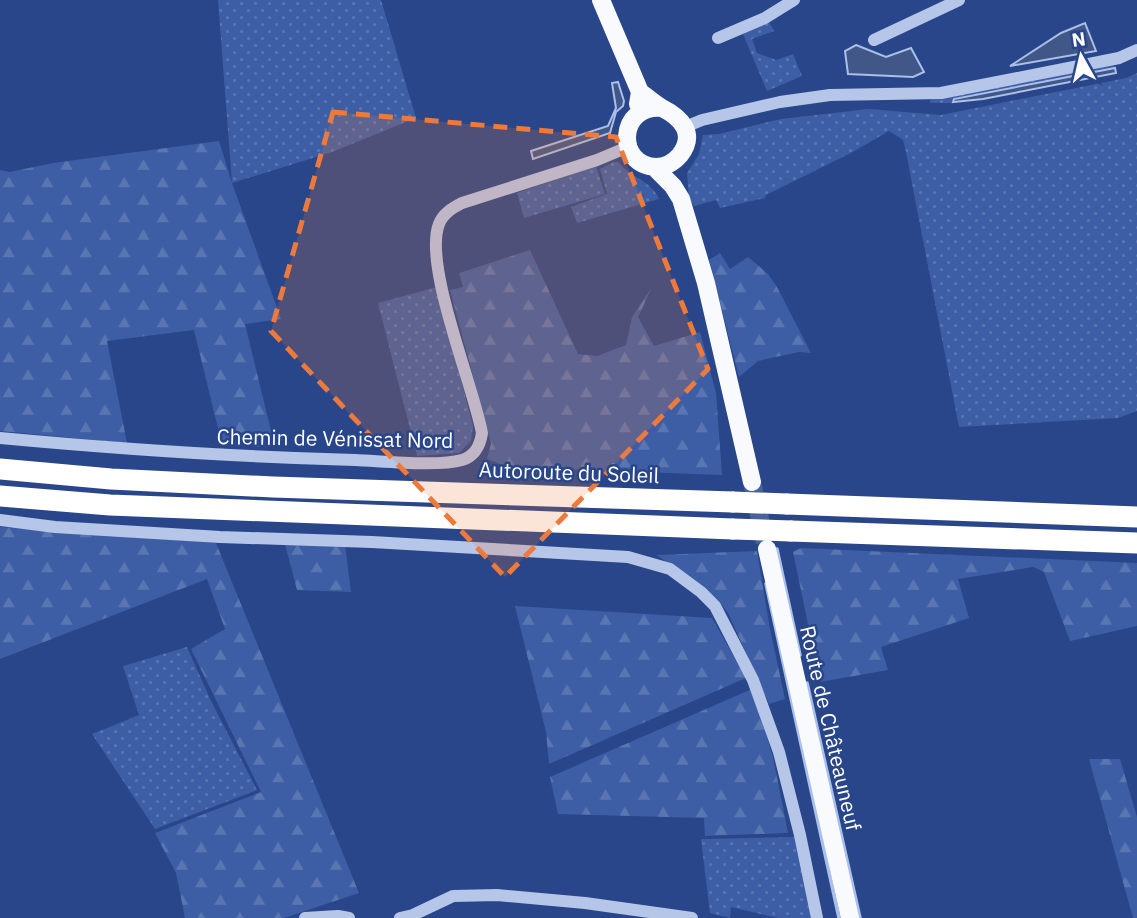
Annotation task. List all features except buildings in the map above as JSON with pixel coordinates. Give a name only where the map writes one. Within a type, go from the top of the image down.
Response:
[{"type":"highway","name":"Autoroute du Soleil","points":[[0,469],[111,479],[273,487],[1137,517]]},
{"type":"highway","points":[[0,496],[110,505],[1137,543]]},
{"type":"main road","points":[[601,0],[640,92],[637,114],[627,130],[628,148],[643,164],[654,167],[667,165],[678,157],[686,143],[685,127],[676,114],[662,108],[640,92]]},
{"type":"main road","points":[[637,114],[649,108],[662,108]]},
{"type":"main road","points":[[678,157],[681,200],[706,283],[752,482]]},
{"type":"main road","points":[[654,167],[673,186],[681,200]]},
{"type":"main road","name":"Route de Châteauneuf","points":[[767,549],[850,918]]},
{"type":"street","points":[[718,38],[765,18],[794,0]]},
{"type":"street","points":[[874,40],[959,0]]},
{"type":"street","points":[[685,127],[702,120],[780,102],[830,95],[923,94],[960,90],[1119,58],[1137,50]]},
{"type":"street","name":"Chemin de Vénissat Nord","points":[[0,438],[118,449],[292,458],[434,463],[463,460],[474,454],[482,433],[439,274],[435,246],[440,220],[448,211],[462,203],[628,148]]},
{"type":"street","points":[[0,520],[55,527],[220,537],[628,556],[670,569],[715,606],[753,680],[779,752],[817,918]]},
{"type":"street","points":[[400,918],[413,915],[453,896],[496,895],[585,903],[692,918]]},
{"type":"street","points":[[304,918],[349,918]]},
{"type":"highlighted area","points":[[333,112],[616,137],[708,369],[505,577],[271,331]]},
{"type":"green space","points":[[218,0],[381,0],[416,118],[332,152],[232,183]]},
{"type":"green space","points":[[769,22],[774,31],[752,39],[757,53],[776,60],[793,54],[802,76],[767,91],[743,34]]},
{"type":"green space","points":[[1114,65],[1115,68],[954,99],[954,103],[930,103],[930,100]]},
{"type":"green space","points":[[1137,73],[1137,411],[1118,418],[959,427],[906,152],[903,140],[889,131],[766,195],[765,198],[720,208],[716,200],[694,206],[689,198],[687,173],[699,154],[703,135],[719,134],[781,119],[869,109],[941,115],[1126,78]]},
{"type":"green space","points":[[219,141],[281,319],[245,324],[275,447],[222,445],[194,330],[107,341],[127,443],[0,431],[0,170],[10,172],[53,163]]},
{"type":"green space","points":[[618,162],[651,188],[659,199],[577,223],[571,207],[607,194],[600,169]]},
{"type":"green space","points":[[596,166],[605,194],[524,218],[517,193]]},
{"type":"green space","points":[[530,250],[578,354],[597,356],[626,345],[632,317],[652,287],[638,317],[654,346],[700,332],[716,393],[722,475],[508,467],[487,459],[491,443],[450,290],[463,287],[459,273]]},
{"type":"green space","points":[[720,253],[730,269],[748,257],[768,274],[811,353],[799,352],[758,361],[739,377],[709,260]]},
{"type":"green space","points":[[437,287],[473,426],[471,441],[459,453],[417,456],[378,303]]},
{"type":"green space","points":[[0,527],[216,543],[359,893],[284,918],[185,918],[176,873],[155,833],[261,792],[191,649],[225,629],[207,579],[0,659]]},
{"type":"green space","points":[[285,544],[345,545],[351,592],[297,590]]},
{"type":"green space","points":[[801,548],[1137,563],[1137,626],[1070,641],[1044,572],[1033,567],[958,579],[969,618],[881,647],[888,670],[820,682],[793,552]]},
{"type":"green space","points":[[757,551],[785,699],[769,704],[728,613],[718,600],[657,555]]},
{"type":"green space","points":[[515,606],[712,618],[746,678],[549,764],[546,732]]},
{"type":"green space","points":[[187,647],[211,701],[257,790],[155,829],[92,734],[139,715],[123,666]]},
{"type":"green space","points":[[752,689],[773,757],[788,833],[705,836],[704,818],[558,814],[550,777]]},
{"type":"green space","points":[[1089,759],[1120,759],[1137,817],[1137,918],[1133,918]]},
{"type":"green space","points":[[796,837],[811,918],[778,918],[731,907],[730,918],[710,913],[701,839]]},
{"type":"shaded area","points":[[1085,23],[1096,51],[1010,66],[1061,33]]},
{"type":"shaded area","points":[[856,45],[886,57],[911,48],[924,72],[913,77],[848,74],[845,51]]},
{"type":"shaded area","points":[[1115,68],[1116,73],[983,99],[953,102],[954,99]]},
{"type":"shaded area","points":[[618,82],[624,101],[623,106],[616,112],[610,133],[533,159],[531,151],[608,126],[616,108],[612,83]]},
{"type":"waterway","points":[[777,549],[800,655]]},
{"type":"waterway","points":[[766,584],[839,918]]},
{"type":"waterway","points":[[807,683],[860,918]]},
{"type":"tunnel","points":[[752,482],[765,542]]}]
